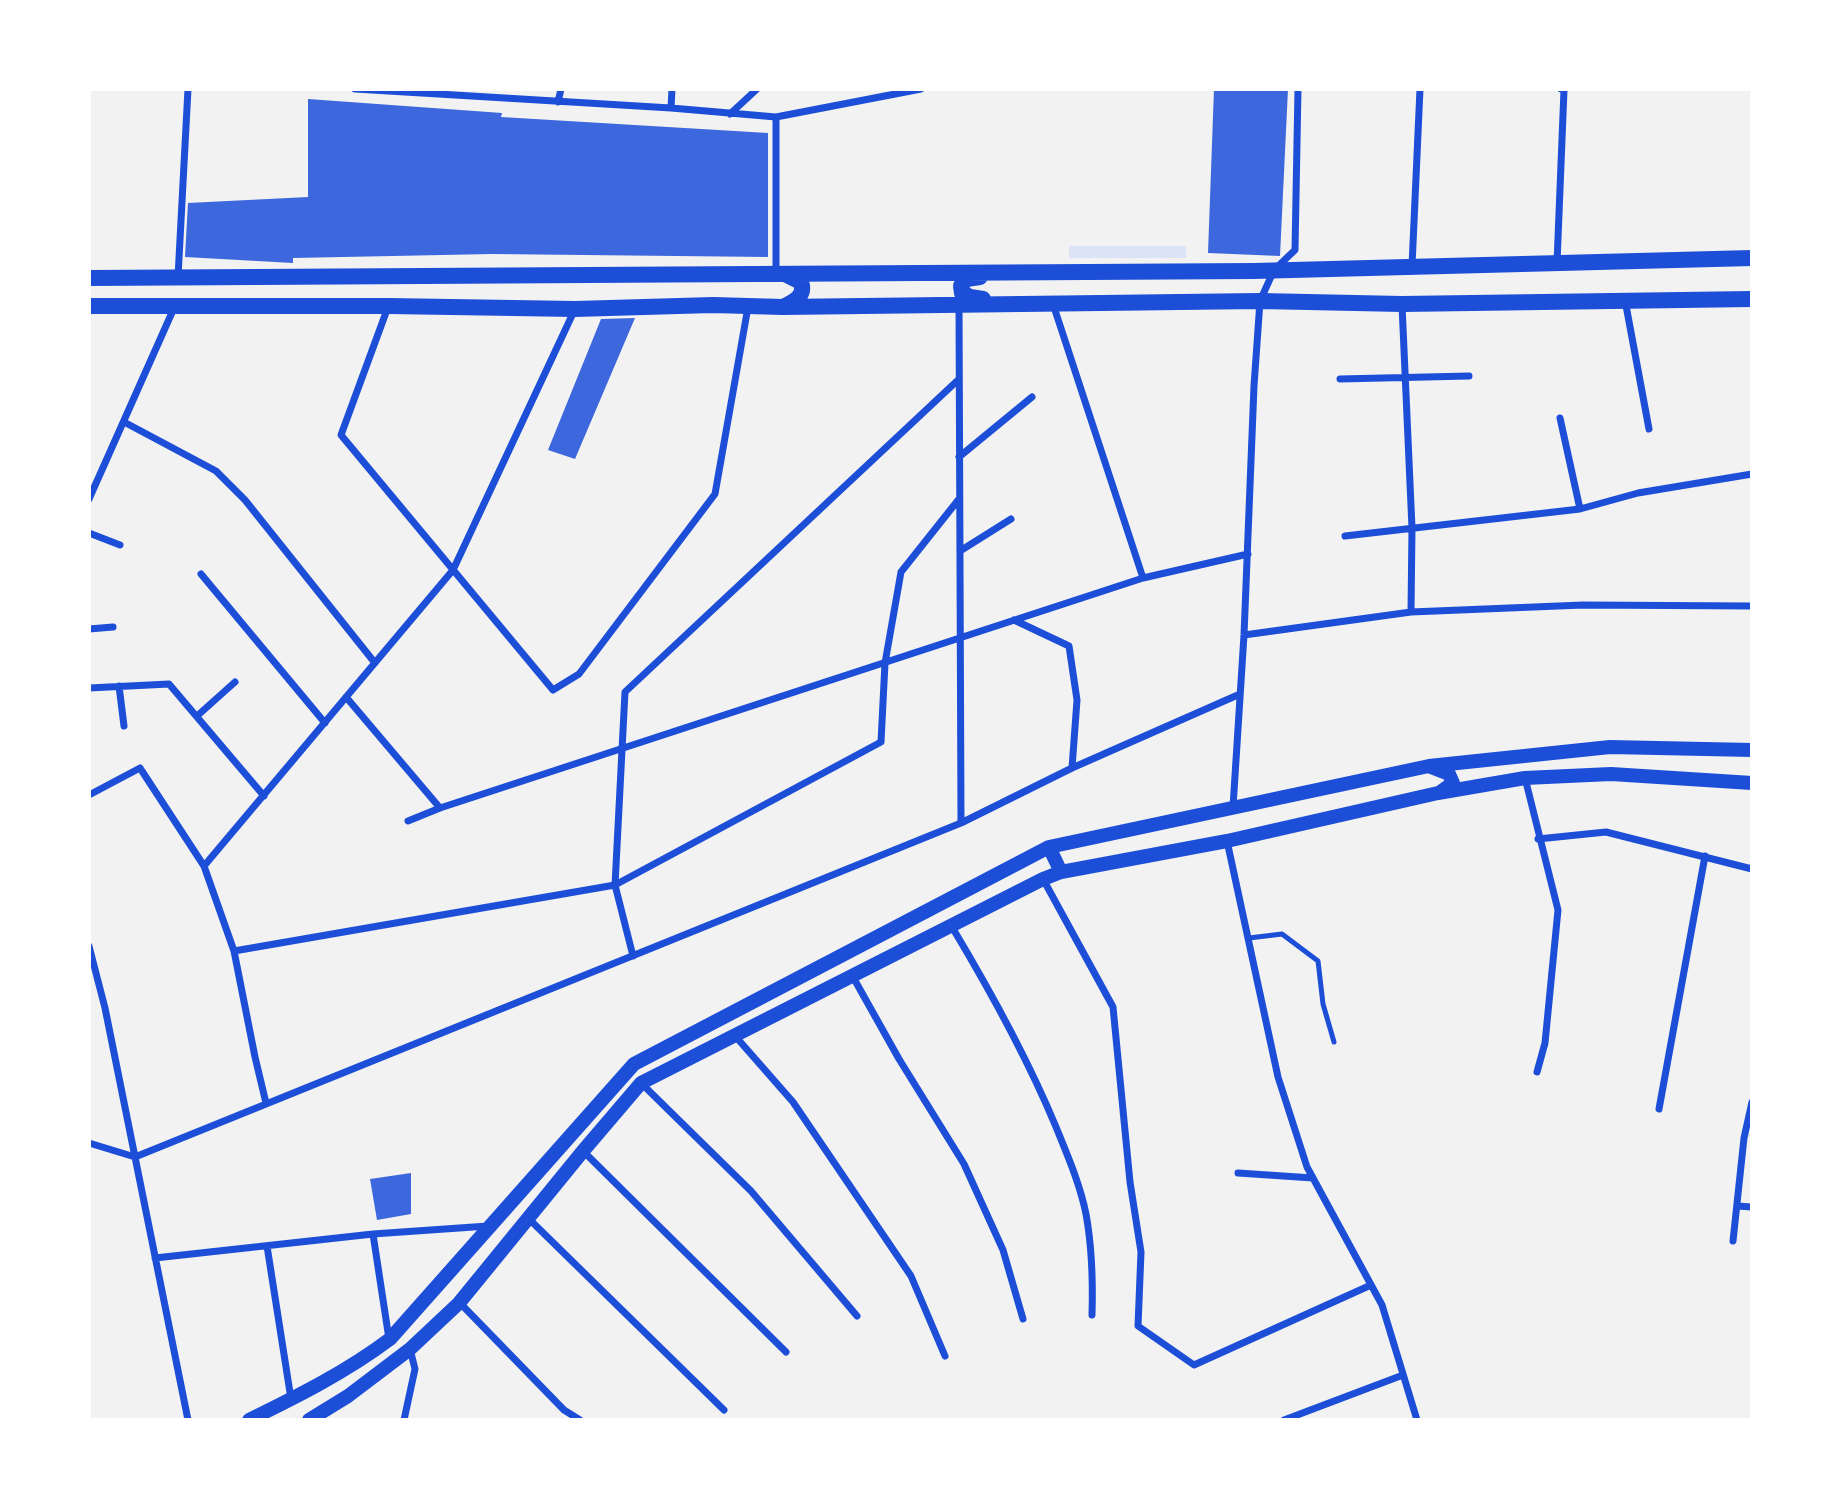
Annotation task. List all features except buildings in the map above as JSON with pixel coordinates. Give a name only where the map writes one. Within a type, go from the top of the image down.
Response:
[{"type":"main road","points":[[89,278],[1274,270],[1752,258]]},
{"type":"main road","points":[[1016,304],[970,297],[962,293],[961,286],[966,279],[1024,271]]},
{"type":"main road","points":[[780,273],[796,278],[802,286],[798,299],[783,307]]},
{"type":"main road","points":[[89,306],[389,306],[575,310],[713,305],[783,307],[1260,301],[1402,304],[1752,299]]},
{"type":"main road","points":[[249,1420],[291,1400],[365,1357],[390,1339],[634,1064],[1049,847],[1429,766],[1610,747],[1752,750]]},
{"type":"main road","points":[[1429,766],[1449,774],[1453,783],[1438,793]]},
{"type":"main road","points":[[309,1420],[348,1396],[410,1349],[459,1303],[641,1083],[1044,879],[1061,872],[1227,841],[1438,793],[1525,778],[1611,774],[1752,783]]},
{"type":"main road","points":[[1049,847],[1061,872]]},
{"type":"street","points":[[178,278],[188,89]]},
{"type":"street","points":[[355,89],[776,117],[921,89]]},
{"type":"street","points":[[558,102],[561,89]]},
{"type":"street","points":[[671,108],[672,89]]},
{"type":"street","points":[[730,114],[757,89]]},
{"type":"street","points":[[1233,807],[1260,301],[1274,270],[1295,250],[1298,89]]},
{"type":"street","points":[[1412,267],[1420,89]]},
{"type":"street","points":[[1556,263],[1563,90]]},
{"type":"street","points":[[776,117],[780,273]]},
{"type":"street","points":[[1625,300],[1649,429]]},
{"type":"street","points":[[1052,304],[1143,578]]},
{"type":"street","points":[[1402,304],[1412,528],[1411,612]]},
{"type":"street","points":[[959,305],[961,823]]},
{"type":"street","points":[[389,306],[341,435],[554,690],[579,674],[715,494],[748,307]]},
{"type":"street","points":[[89,499],[175,307]]},
{"type":"street","points":[[204,866],[453,570],[575,310]]},
{"type":"street","points":[[1340,379],[1469,376]]},
{"type":"street","points":[[633,956],[615,885],[625,692],[958,380]]},
{"type":"street","points":[[959,457],[1032,397]]},
{"type":"street","points":[[1560,418],[1580,509]]},
{"type":"street","points":[[124,422],[216,471],[245,500],[375,663]]},
{"type":"street","points":[[1345,536],[1580,509],[1638,493],[1752,474]]},
{"type":"street","points":[[234,951],[615,885],[881,742],[885,663],[901,572],[959,499]]},
{"type":"street","points":[[960,551],[1011,519]]},
{"type":"street","points":[[89,533],[120,545]]},
{"type":"street","points":[[408,821],[440,808],[1143,578],[1248,554]]},
{"type":"street","points":[[201,574],[325,723]]},
{"type":"street","points":[[1244,635],[1411,612],[1583,605],[1752,606]]},
{"type":"street","points":[[1013,620],[1069,646],[1077,701],[1072,768]]},
{"type":"street","points":[[89,629],[113,627]]},
{"type":"street","points":[[197,716],[235,682]]},
{"type":"street","points":[[89,688],[169,684],[264,796]]},
{"type":"street","points":[[119,686],[124,726]]},
{"type":"street","points":[[89,1143],[135,1157],[961,823],[1072,768],[1240,694]]},
{"type":"street","points":[[346,697],[440,808]]},
{"type":"street","points":[[89,795],[140,768],[204,866],[234,951],[266,1103]]},
{"type":"street","points":[[1525,778],[1538,839],[1558,910],[1545,1043],[1536,1072]]},
{"type":"street","points":[[1538,839],[1606,832],[1752,869]]},
{"type":"street","points":[[1227,841],[1278,1077],[1307,1167],[1382,1306],[1417,1420]]},
{"type":"street","points":[[1659,1109],[1705,856]]},
{"type":"street","points":[[1044,879],[1113,1007],[1130,1182],[1142,1252],[1138,1326],[1194,1365],[1371,1286]]},
{"type":"street","points":[[952,927],[1005,1017],[1040,1088],[1068,1155],[1085,1212],[1093,1279],[1092,1315]]},
{"type":"street","points":[[89,946],[105,1008],[188,1420]]},
{"type":"street","points":[[853,977],[899,1059],[964,1164],[1003,1250],[1023,1319]]},
{"type":"street","points":[[736,1037],[793,1102],[911,1276],[945,1356]]},
{"type":"street","points":[[641,1083],[751,1191],[857,1316]]},
{"type":"street","points":[[1733,1241],[1752,1102]]},
{"type":"street","points":[[583,1151],[786,1352]]},
{"type":"street","points":[[1238,1173],[1313,1178]]},
{"type":"street","points":[[1737,1206],[1752,1207]]},
{"type":"street","points":[[527,1218],[724,1410]]},
{"type":"street","points":[[155,1258],[373,1234],[491,1226]]},
{"type":"street","points":[[373,1234],[390,1339]]},
{"type":"street","points":[[267,1246],[291,1400]]},
{"type":"street","points":[[459,1303],[564,1410],[580,1420]]},
{"type":"street","points":[[404,1420],[415,1369],[410,1349]]},
{"type":"street","points":[[1284,1420],[1403,1375]]},
{"type":"lane","points":[[1250,938],[1282,934],[1318,961],[1323,1004],[1334,1042]]},
{"type":"shaded area","points":[[1069,246],[1186,246],[1186,258],[1069,258]]}]
